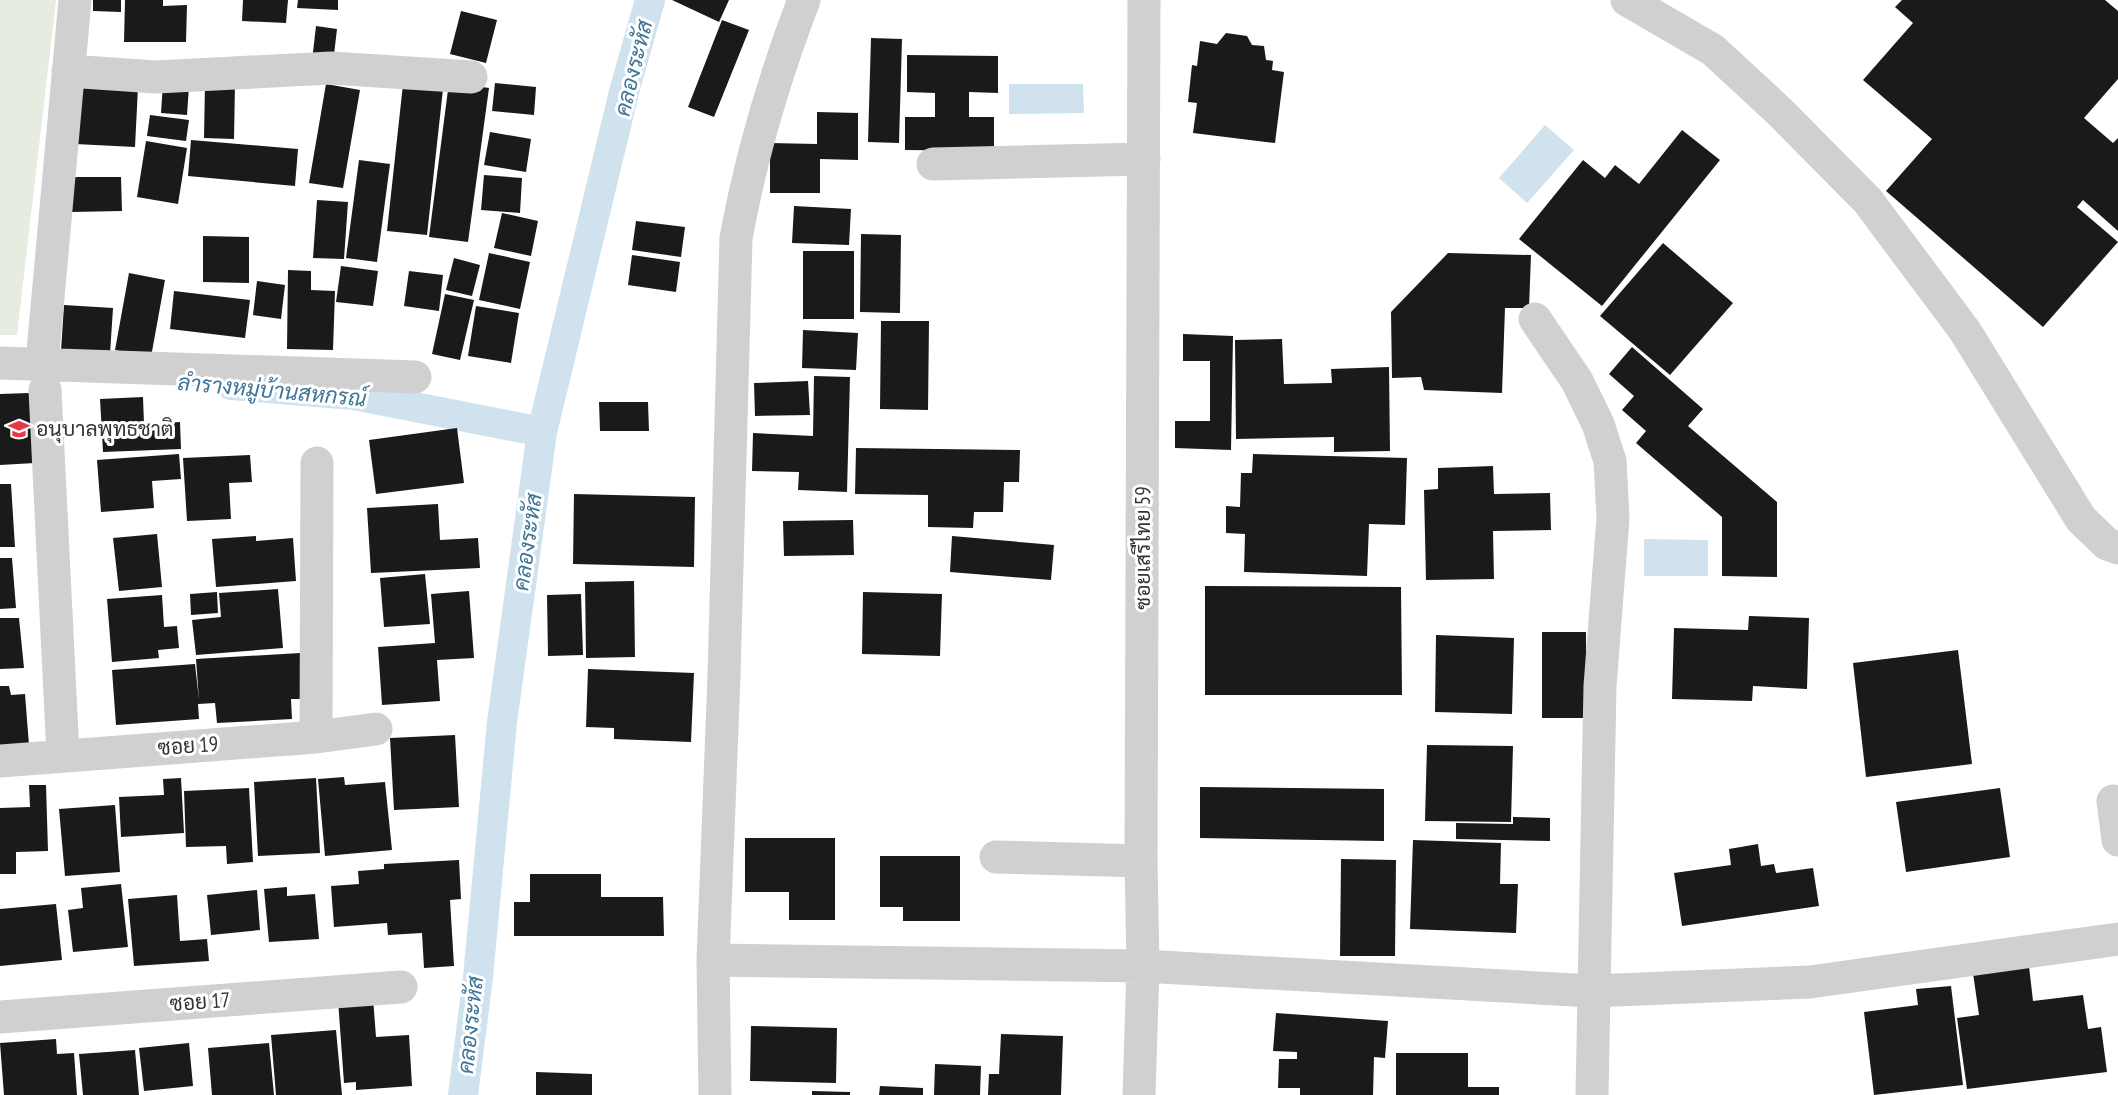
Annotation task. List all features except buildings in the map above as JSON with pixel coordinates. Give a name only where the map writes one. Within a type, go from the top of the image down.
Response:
[{"type":"street","points":[[63,755],[44,376],[75,0]]},
{"type":"street","points":[[715,1095],[713,960],[736,238],[747,176],[777,70],[804,0]]},
{"type":"street","name":"ซอยเสรีไทย 59","points":[[1139,1095],[1143,966],[1141,861],[1144,0]]},
{"type":"street","points":[[1627,0],[1713,50],[1781,113],[1868,201],[1965,332],[2081,519],[2107,544],[2118,548]]},
{"type":"street","points":[[68,71],[156,77],[331,68],[471,77]]},
{"type":"street","points":[[933,164],[1144,159]]},
{"type":"street","points":[[1535,319],[1577,381],[1598,424],[1610,461],[1613,518],[1600,686],[1592,991],[1592,1095]]},
{"type":"street","points":[[0,363],[44,376],[415,377]]},
{"type":"street","points":[[315,737],[317,463]]},
{"type":"street","name":"ซอย 19","points":[[0,761],[315,737],[376,729]]},
{"type":"street","points":[[2113,801],[2118,840]]},
{"type":"street","points":[[996,856],[1141,861]]},
{"type":"street","points":[[713,960],[1143,966],[1592,991],[1810,982],[2118,939]]},
{"type":"street","name":"ซอย 17","points":[[0,1017],[401,987]]},
{"type":"shaded area","points":[[0,0],[56,0],[17,335],[0,335]]},
{"type":"water","points":[[1009,84],[1083,84],[1084,113],[1009,114]]},
{"type":"water","points":[[1545,125],[1574,150],[1527,203],[1499,178]]},
{"type":"water","points":[[1644,539],[1708,540],[1708,576],[1644,576]]},
{"type":"waterway","name":"คลองระหัส","points":[[463,1095],[478,977],[502,722],[542,432],[625,88],[650,0]]},
{"type":"waterway","name":"ลำรางหมู่บ้านสหกรณ์","points":[[231,385],[354,395],[542,432]]},
{"type":"place","name":"อนุบาลพุทธชาติ","points":[[19,429]]}]
